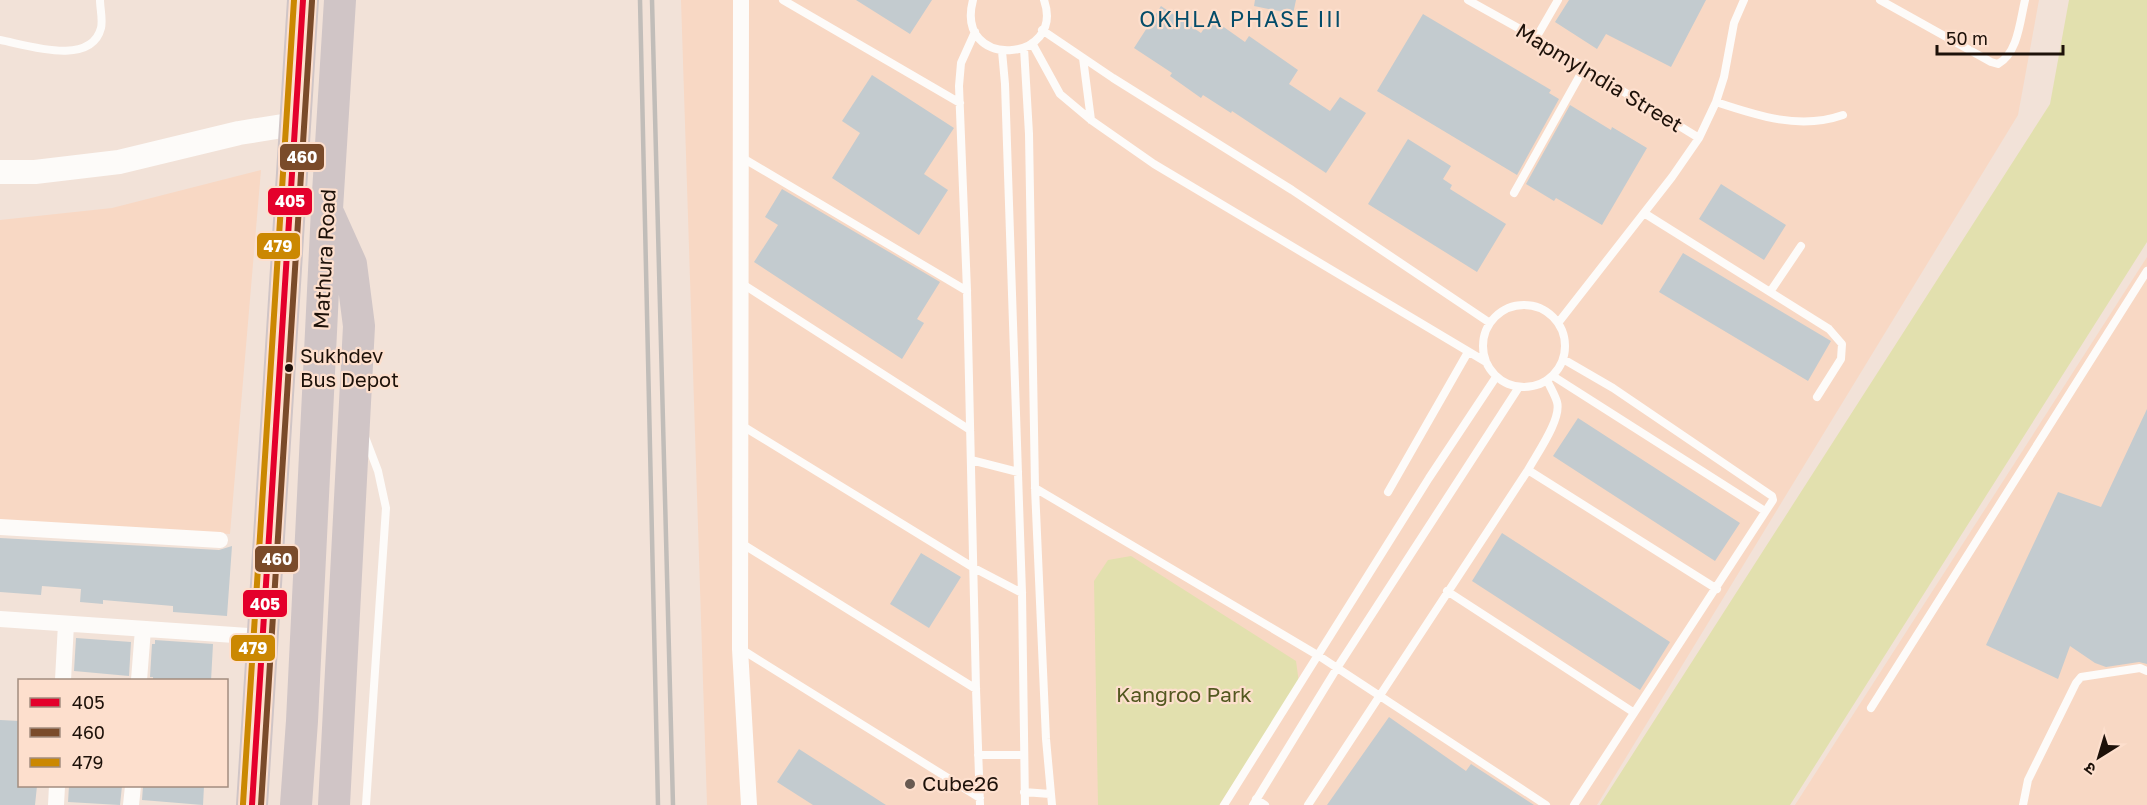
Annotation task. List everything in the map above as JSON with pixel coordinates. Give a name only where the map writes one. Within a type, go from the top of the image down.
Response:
[{"type":"highway","name":"Mathura Road","points":[[252,805],[303,0]]},
{"type":"highway","name":"Mathura Road","points":[[296,805],[340,0]]},
{"type":"highway","points":[[327,209],[351,264],[359,326],[334,805]]},
{"type":"street","points":[[741,0],[740,649],[749,805]]},
{"type":"street","points":[[0,172],[35,172],[119,162],[239,133],[295,124]]},
{"type":"street","points":[[0,527],[220,540]]},
{"type":"street","points":[[0,619],[262,637]]},
{"type":"street","points":[[63,679],[66,624]]},
{"type":"street","points":[[139,679],[143,629]]},
{"type":"street","points":[[56,805],[57,787]]},
{"type":"street","points":[[131,805],[133,787]]},
{"type":"lane","points":[[0,40],[63,51],[77,51],[95,40],[101,27],[100,0]]},
{"type":"lane","points":[[783,0],[960,103]]},
{"type":"lane","points":[[973,0],[971,20],[975,32],[987,45],[1002,51],[1017,51],[1028,46],[1042,30],[1047,13],[1044,0]]},
{"type":"lane","name":"MapmyIndia Street","points":[[1468,0],[1536,38],[1699,138]]},
{"type":"lane","points":[[1536,38],[1558,0]]},
{"type":"lane","points":[[1558,323],[1699,138],[1716,102],[1724,78],[1734,22],[1744,0]]},
{"type":"lane","points":[[1880,0],[1990,62],[1998,64],[2009,55],[2017,34],[2025,0]]},
{"type":"lane","points":[[1042,30],[1292,190],[1490,323]]},
{"type":"lane","points":[[975,32],[961,63],[959,74],[980,802]]},
{"type":"lane","points":[[1028,46],[1060,94],[1091,120],[1154,165],[1486,362]]},
{"type":"lane","points":[[1028,46],[1035,488],[1052,805]]},
{"type":"lane","points":[[1002,51],[1022,593],[1025,805]]},
{"type":"lane","points":[[1083,58],[1091,120]]},
{"type":"lane","points":[[1514,193],[1584,68]]},
{"type":"lane","points":[[1716,102],[1766,117],[1806,123],[1825,121],[1843,115]]},
{"type":"lane","points":[[741,157],[967,291]]},
{"type":"lane","points":[[1644,213],[1829,329],[1842,344],[1841,358],[1817,397]]},
{"type":"lane","points":[[1770,292],[1801,246]]},
{"type":"lane","points":[[1870,708],[2147,270]]},
{"type":"lane","points":[[741,283],[970,430]]},
{"type":"lane","points":[[1521,305],[1534,306],[1545,311],[1562,329],[1565,341],[1563,359],[1550,378],[1531,387],[1507,384],[1496,377],[1486,362],[1483,342],[1490,323],[1503,311],[1521,305]]},
{"type":"lane","points":[[1388,492],[1468,352]]},
{"type":"lane","points":[[1563,359],[1613,388],[1772,496],[1773,500],[1574,805]]},
{"type":"lane","points":[[1224,805],[1429,478],[1496,377]]},
{"type":"lane","points":[[1308,805],[1528,470],[1550,431],[1558,411],[1550,378]]},
{"type":"lane","points":[[1550,378],[1765,511]]},
{"type":"lane","points":[[1265,805],[1255,802],[1336,668],[1519,387]]},
{"type":"lane","points":[[354,412],[378,471],[386,508],[366,805]]},
{"type":"lane","points":[[741,425],[974,568],[1022,593]]},
{"type":"lane","points":[[971,460],[1018,472]]},
{"type":"lane","points":[[1528,470],[1717,588]]},
{"type":"lane","points":[[1035,488],[1319,656],[1546,805]]},
{"type":"lane","points":[[741,543],[976,689]]},
{"type":"lane","points":[[1447,591],[1633,712]]},
{"type":"lane","points":[[740,649],[980,802]]},
{"type":"lane","points":[[2023,805],[2028,780],[2081,677],[2140,668],[2147,671]]},
{"type":"lane","points":[[978,755],[1024,755]]},
{"type":"lane","points":[[1024,792],[1050,794]]},
{"type":"shaded area","points":[[681,0],[2039,0],[2018,115],[1597,805],[707,805]]},
{"type":"shaded area","points":[[261,170],[230,534],[0,520],[0,220],[112,208]]},
{"type":"shaded area","points":[[2147,257],[2147,805],[1795,805]]},
{"type":"green space","points":[[2069,0],[2147,0],[2147,242],[1790,805],[1600,805],[2050,104]]},
{"type":"green space","name":"Kangroo Park","points":[[1131,556],[1296,661],[1299,683],[1219,805],[1098,805],[1094,581],[1108,560]]},
{"type":"building","points":[[856,0],[932,0],[910,34]]},
{"type":"building","points":[[1255,0],[1296,0],[1293,14],[1254,6]]},
{"type":"building","points":[[1569,0],[1706,0],[1671,67],[1606,34],[1597,49],[1555,22]]},
{"type":"building","points":[[1161,6],[1201,33],[1211,18],[1245,42],[1249,36],[1298,70],[1289,84],[1330,111],[1340,97],[1366,113],[1326,173],[1232,111],[1231,113],[1203,95],[1201,98],[1170,76],[1172,73],[1134,48]]},
{"type":"building","points":[[1423,14],[1551,90],[1549,93],[1559,99],[1517,175],[1377,91]]},
{"type":"building","points":[[872,75],[954,128],[924,174],[948,190],[919,235],[832,178],[860,133],[842,121]]},
{"type":"building","points":[[1570,105],[1611,130],[1612,127],[1647,148],[1602,225],[1556,198],[1554,201],[1526,184]]},
{"type":"building","points":[[1408,139],[1451,166],[1443,179],[1452,185],[1450,189],[1506,224],[1477,272],[1368,204]]},
{"type":"building","points":[[1721,184],[1786,225],[1764,260],[1699,219]]},
{"type":"building","points":[[782,189],[940,282],[917,319],[924,323],[902,359],[754,262],[778,225],[765,217]]},
{"type":"building","points":[[1683,253],[1831,341],[1808,381],[1659,292]]},
{"type":"building","points":[[2147,409],[2147,664],[2139,662],[2106,667],[2095,663],[2070,646],[2058,679],[1986,645],[2058,492],[2101,507]]},
{"type":"building","points":[[1578,418],[1740,523],[1715,561],[1553,456]]},
{"type":"building","points":[[1502,533],[1670,642],[1640,690],[1472,581]]},
{"type":"building","points":[[0,538],[219,550],[232,546],[227,616],[173,612],[173,606],[103,600],[103,604],[80,602],[81,589],[42,586],[41,595],[0,592]]},
{"type":"building","points":[[921,553],[961,577],[929,628],[890,604]]},
{"type":"building","points":[[76,638],[131,642],[129,676],[74,671]]},
{"type":"building","points":[[155,640],[213,644],[211,679],[153,679],[150,677],[152,644],[155,644]]},
{"type":"building","points":[[1389,717],[1466,771],[1471,764],[1534,805],[1327,805]]},
{"type":"building","points":[[0,720],[18,721],[18,787],[37,787],[35,805],[0,805]]},
{"type":"building","points":[[799,749],[886,805],[813,805],[777,782]]},
{"type":"building","points":[[69,787],[122,787],[120,805],[68,802]]},
{"type":"building","points":[[143,787],[204,787],[203,805],[142,800]]},
{"type":"railway","points":[[640,0],[658,805]]},
{"type":"railway","points":[[652,0],[673,805]]},
{"type":"transit line","name":"479","points":[[243,804],[294,0]]},
{"type":"transit line","name":"405","points":[[252,805],[303,0]]},
{"type":"transit line","name":"460","points":[[261,805],[312,1]]},
{"type":"place","name":"Sukhdev Bus Depot","points":[[289,368]]},
{"type":"place","name":"Cube26","points":[[910,784]]},
{"type":"district","name":"OKHLA PHASE III","points":[[1241,19]]}]
